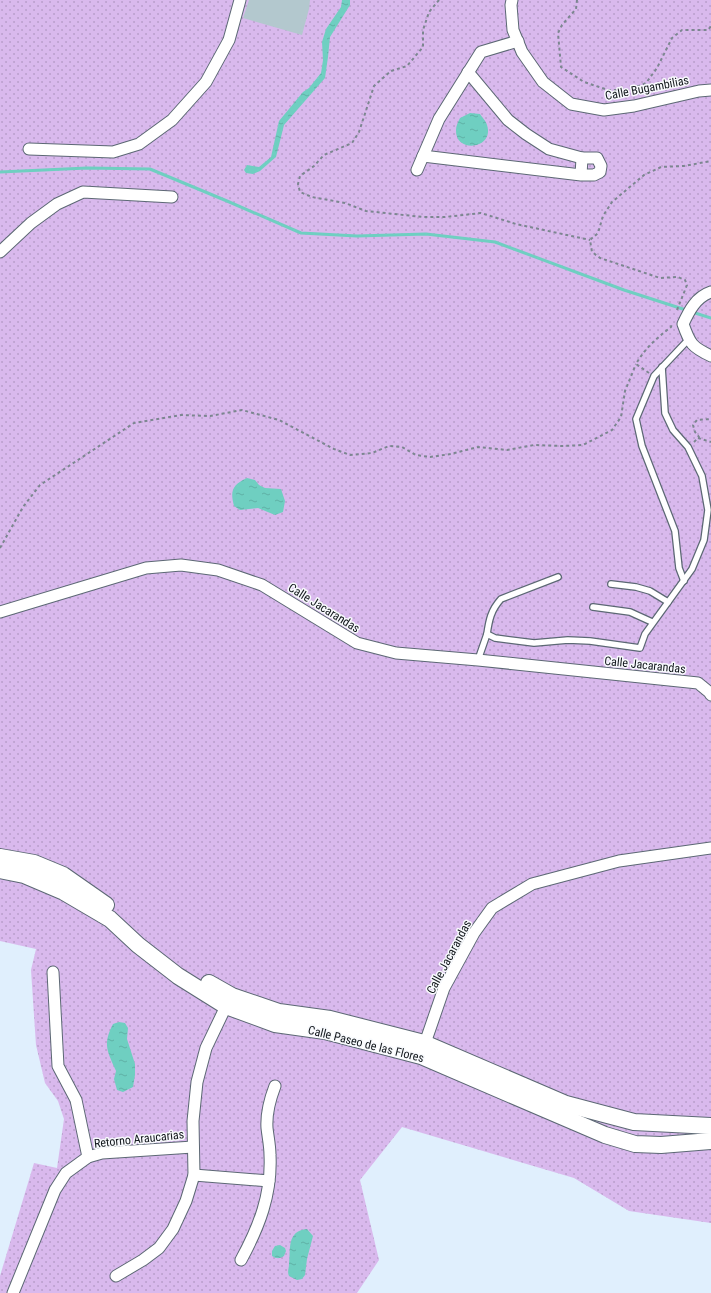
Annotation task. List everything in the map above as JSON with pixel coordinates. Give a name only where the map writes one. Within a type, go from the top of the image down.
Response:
[{"type":"street","points":[[29,149],[113,152],[139,144],[172,120],[206,82],[229,40],[240,0]]},
{"type":"street","name":"Calle Bugambilias","points":[[512,0],[513,30],[522,52],[543,82],[571,104],[604,110],[634,106],[700,91],[711,90]]},
{"type":"street","points":[[417,170],[439,119],[481,52],[518,41]]},
{"type":"street","points":[[423,156],[581,175],[600,172],[602,166],[597,158],[582,158],[549,149],[526,134],[508,120],[468,72]]},
{"type":"street","points":[[581,175],[582,158]]},
{"type":"street","points":[[0,252],[31,223],[57,204],[84,192],[172,197]]},
{"type":"street","points":[[711,292],[696,301],[688,312],[683,324],[688,340],[696,348],[711,356]]},
{"type":"street","name":"Calle Jacarandas","points":[[0,612],[146,568],[181,565],[218,570],[262,585],[356,643],[396,653],[698,683],[711,695]]},
{"type":"street","name":"Calle Jacarandas","points":[[422,1050],[444,988],[474,933],[492,908],[532,884],[619,861],[711,848]]},
{"type":"street","name":"Calle Paseo de las Flores","points":[[0,857],[34,863],[63,875],[116,912],[229,1001]]},
{"type":"street","name":"Calle Paseo de las Flores","points":[[0,870],[24,875],[64,892],[110,919],[178,976],[275,1024],[325,1031],[422,1050],[566,1104],[634,1122],[711,1126]]},
{"type":"street","points":[[53,972],[58,1066],[76,1100],[88,1158]]},
{"type":"street","points":[[116,1276],[143,1260],[159,1248],[173,1229],[186,1201],[194,1175],[193,1121],[197,1082],[206,1048],[229,1001]]},
{"type":"street","name":"Calle Paseo de las Flores","points":[[422,1050],[605,1135],[635,1144],[661,1145],[711,1141]]},
{"type":"street","points":[[241,1260],[253,1239],[262,1216],[267,1197],[270,1156],[267,1126],[268,1106],[275,1086]]},
{"type":"street","name":"Retorno Araucarias","points":[[13,1293],[55,1190],[66,1173],[88,1158],[102,1153],[193,1147]]},
{"type":"street","points":[[194,1175],[269,1181]]},
{"type":"lane","points":[[684,581],[680,568],[675,531],[642,446],[636,419],[654,376],[688,340]]},
{"type":"lane","points":[[487,634],[495,638],[534,643],[568,640],[590,641],[640,648],[645,634],[652,622],[692,569],[704,540],[708,510],[702,476],[688,447],[673,430],[665,413],[662,367]]},
{"type":"lane","points":[[478,660],[487,634],[490,616],[494,607],[501,599],[558,578]]},
{"type":"lane","points":[[611,584],[636,587],[650,592],[668,602]]},
{"type":"lane","points":[[593,608],[630,612],[652,622]]},
{"type":"path","points":[[439,0],[429,12],[423,30],[423,47],[407,66],[391,72],[374,86],[359,132],[352,143],[324,155],[314,166],[300,176],[298,184],[300,192],[312,198],[345,203],[366,211],[422,217],[481,213],[516,224],[590,240]]},
{"type":"path","points":[[577,0],[576,9],[562,25],[558,33],[561,67],[584,82],[608,90],[629,90],[646,82],[656,68],[672,38],[682,30],[708,30],[711,26]]},
{"type":"path","points":[[590,240],[598,233],[603,216],[612,202],[644,175],[662,168],[711,161]]},
{"type":"path","points":[[590,240],[592,252],[600,258],[660,278],[678,277],[685,280],[687,285],[683,294]]},
{"type":"path","points":[[0,548],[23,507],[40,485],[134,423],[181,415],[210,416],[242,410],[279,420],[334,449],[350,455],[372,453],[389,446],[402,447],[416,455],[430,457],[451,454],[478,447],[507,450],[534,445],[583,446],[612,430],[621,417],[625,390],[641,354],[648,346],[671,327]]},
{"type":"path","points":[[636,364],[654,376]]},
{"type":"path","points":[[711,419],[697,420],[693,425],[698,438],[711,442]]},
{"type":"path","points":[[688,447],[698,438]]},
{"type":"shaded area","points":[[0,0],[711,0],[711,1223],[629,1211],[574,1178],[402,1127],[360,1180],[379,1260],[357,1293],[0,1293],[0,1276],[34,1163],[57,1168],[64,1119],[58,1101],[45,1083],[36,1045],[31,970],[36,949],[0,941]]},
{"type":"water","points":[[342,0],[350,0],[350,5],[330,37],[325,78],[284,125],[276,157],[260,171],[253,174],[246,173],[244,170],[247,165],[259,167],[271,157],[279,121],[321,73],[323,60],[322,42],[326,29],[341,7]]},
{"type":"water","points":[[470,113],[480,114],[487,125],[488,133],[485,139],[474,146],[462,143],[457,138],[456,130],[460,118]]},
{"type":"water","points":[[247,478],[255,480],[259,485],[265,488],[281,489],[285,501],[283,512],[275,515],[258,508],[240,510],[234,506],[232,496],[233,489],[238,483]]},
{"type":"water","points":[[119,1022],[125,1023],[128,1028],[127,1039],[135,1064],[133,1087],[123,1092],[117,1090],[114,1079],[116,1071],[107,1048],[108,1038],[113,1024]]},
{"type":"water","points":[[307,1229],[313,1236],[307,1259],[305,1275],[302,1279],[297,1280],[289,1276],[288,1273],[290,1247],[296,1233]]},
{"type":"water","points":[[280,1245],[285,1248],[286,1251],[284,1256],[281,1258],[275,1258],[272,1256],[272,1251],[275,1246]]},
{"type":"building","points":[[249,0],[310,0],[302,35],[243,18]]},
{"type":"waterway","points":[[0,172],[87,168],[150,169],[301,233],[357,236],[426,234],[495,242],[624,290],[686,310]]},
{"type":"waterway","points":[[692,312],[711,318]]}]
